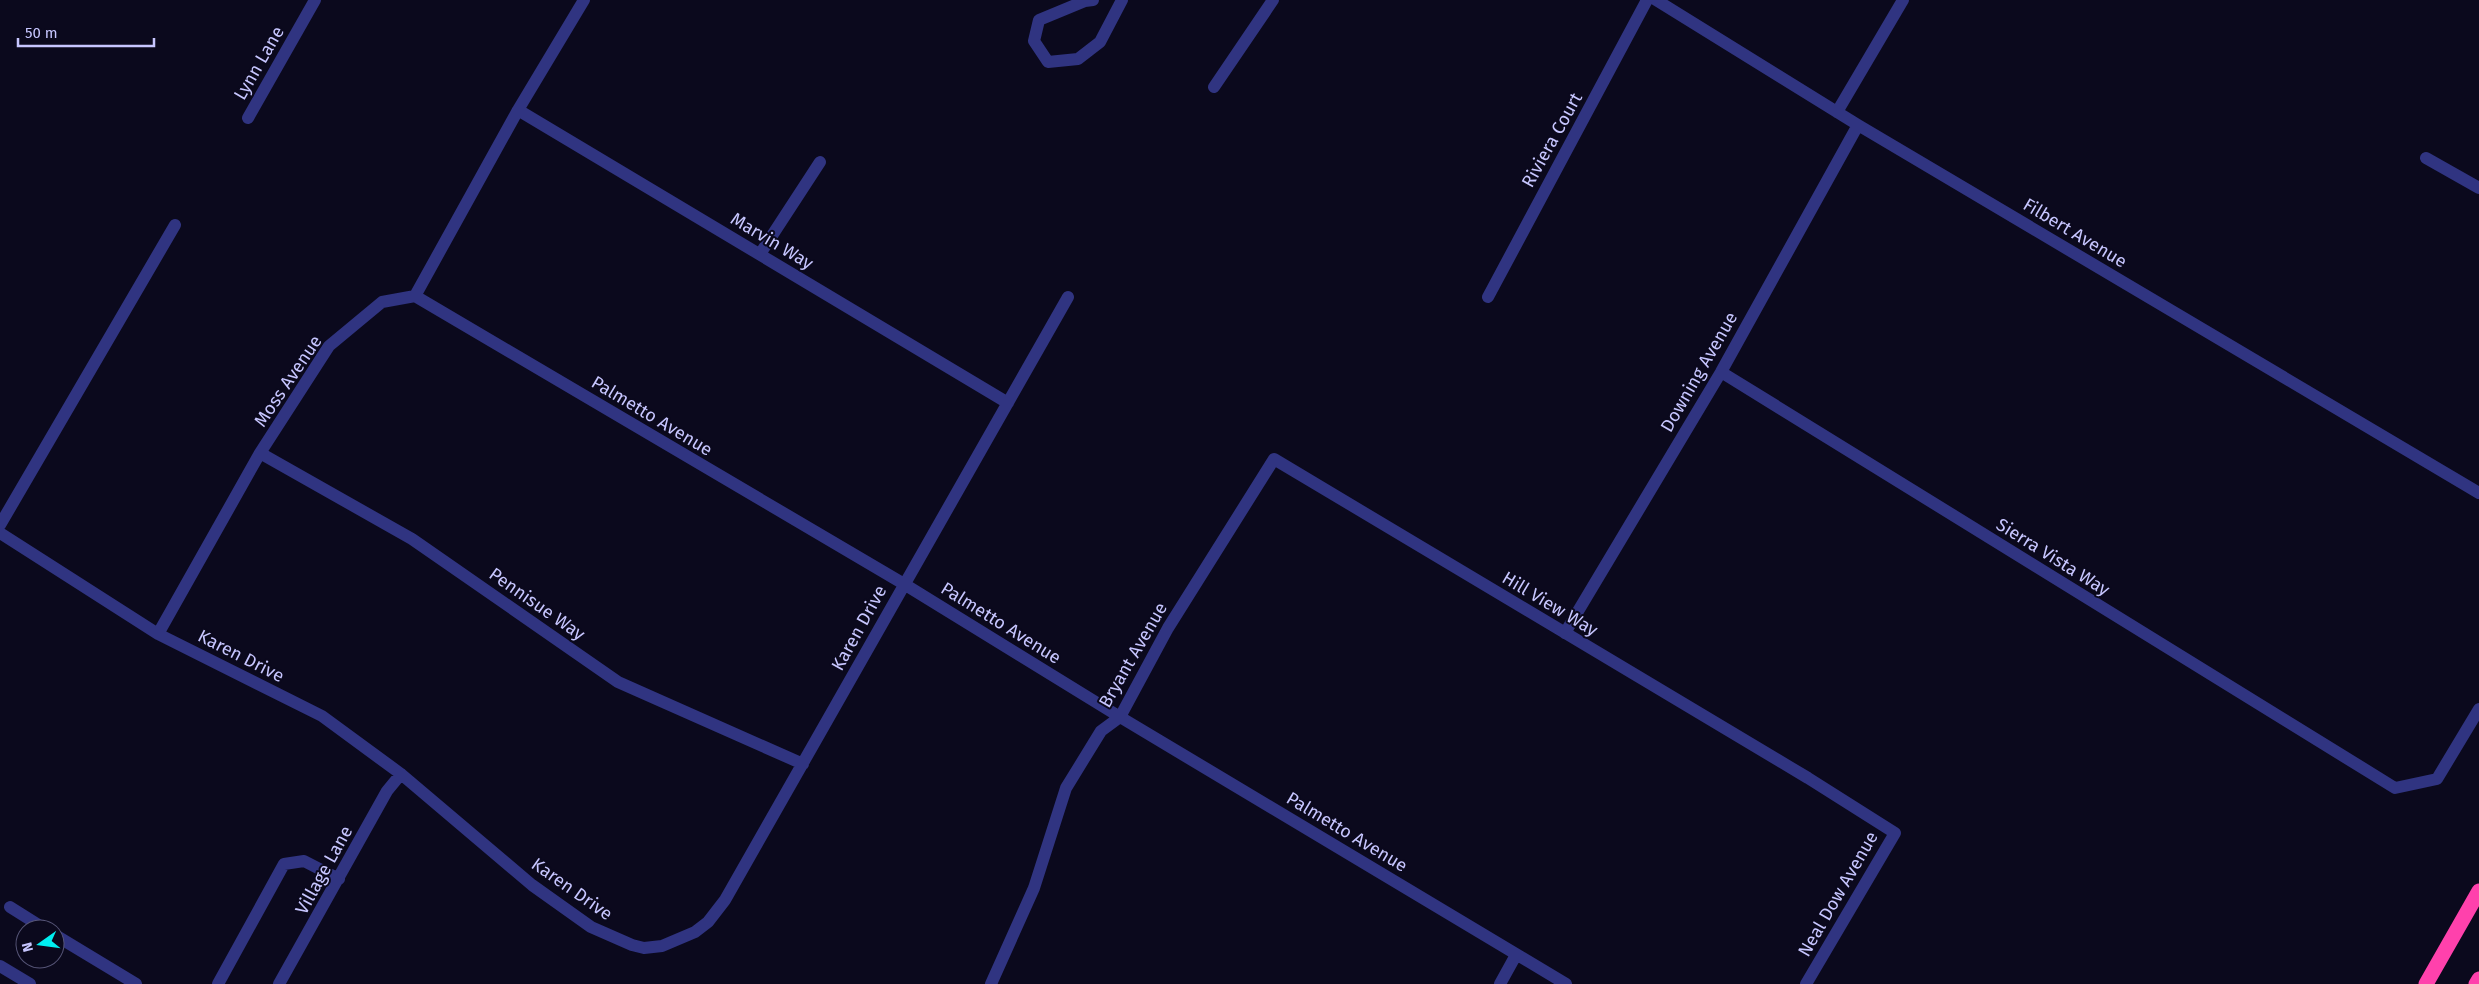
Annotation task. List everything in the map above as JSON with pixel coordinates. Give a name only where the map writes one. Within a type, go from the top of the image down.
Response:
[{"type":"highway","points":[[2426,984],[2479,890]]},
{"type":"highway","points":[[2476,984],[2479,979]]},
{"type":"street","name":"Lynn Lane","points":[[248,118],[315,0]]},
{"type":"street","points":[[415,296],[518,110],[584,0]]},
{"type":"street","points":[[1094,0],[1085,1],[1040,20],[1034,41],[1048,62],[1078,59],[1100,42],[1122,0]]},
{"type":"street","points":[[1214,87],[1273,0]]},
{"type":"street","name":"Riviera Court","points":[[1488,297],[1647,0]]},
{"type":"street","name":"Filbert Avenue","points":[[1656,0],[1858,125],[2479,493]]},
{"type":"street","points":[[1837,112],[1903,0]]},
{"type":"street","name":"Marvin Way","points":[[518,110],[1008,403]]},
{"type":"street","name":"Downing Avenue","points":[[1565,633],[1721,372],[1858,125]]},
{"type":"street","points":[[2426,158],[2479,188]]},
{"type":"street","points":[[760,254],[820,162]]},
{"type":"street","points":[[0,524],[175,226]]},
{"type":"street","name":"Moss Avenue","points":[[158,634],[260,454],[329,346],[382,302],[415,296]]},
{"type":"street","name":"Palmetto Avenue","points":[[415,296],[904,584],[1120,717],[1566,984]]},
{"type":"street","name":"Karen Drive","points":[[0,533],[158,634],[322,716],[401,774],[532,885],[591,927],[616,939],[644,948],[662,946],[695,932],[708,922],[726,900],[1068,297]]},
{"type":"street","name":"Sierra Vista Way","points":[[1721,372],[2395,788],[2437,779],[2479,709]]},
{"type":"street","name":"Pennisue Way","points":[[260,454],[412,539],[618,682],[803,764]]},
{"type":"street","name":"Hill View Way","points":[[1274,460],[1808,778]]},
{"type":"street","name":"Bryant Avenue","points":[[991,984],[1034,888],[1066,788],[1101,731],[1120,717],[1168,628],[1274,460]]},
{"type":"street","name":"Village Lane","points":[[279,984],[387,791],[401,774]]},
{"type":"street","name":"Neal Dow Avenue","points":[[1806,984],[1895,832],[1808,778]]},
{"type":"street","points":[[218,984],[284,864],[304,861],[339,879]]},
{"type":"street","points":[[10,907],[29,919]]},
{"type":"street","points":[[65,941],[136,984]]},
{"type":"street","points":[[1500,984],[1516,955]]},
{"type":"street","points":[[0,966],[30,984]]}]
